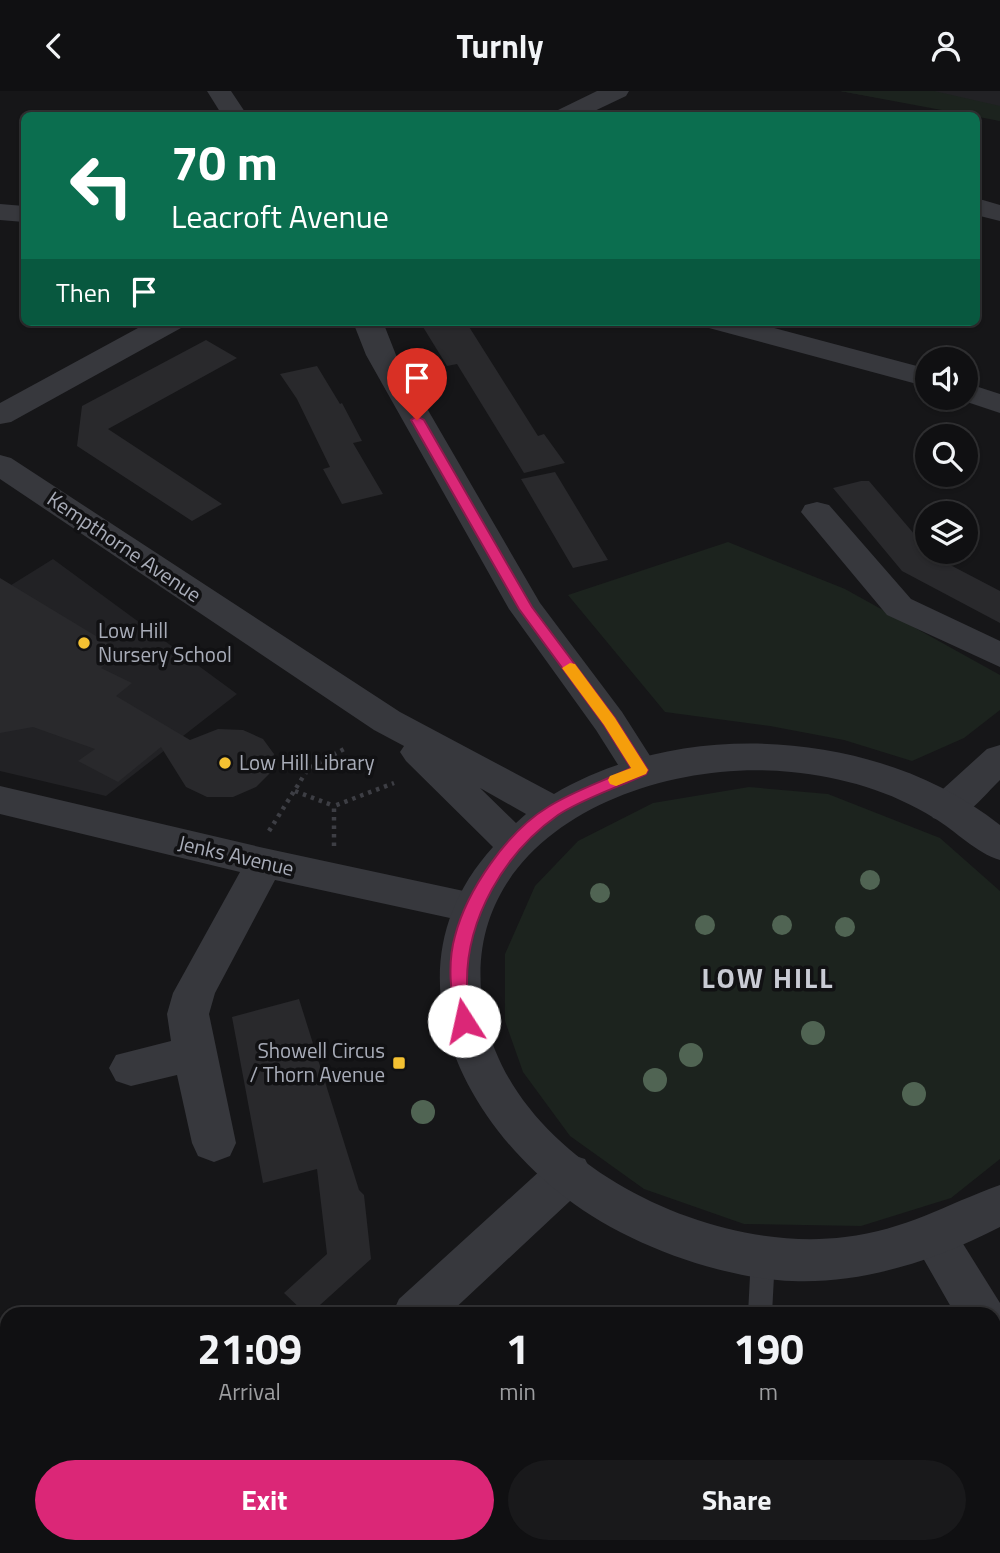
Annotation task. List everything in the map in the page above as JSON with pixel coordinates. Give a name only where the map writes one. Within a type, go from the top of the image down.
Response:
[{"type":"street","points":[[219,91],[232,112]]},
{"type":"street","points":[[577,112],[617,91]]},
{"type":"street","points":[[980,207],[1000,213]]},
{"type":"street","points":[[0,212],[21,214]]},
{"type":"street","points":[[0,415],[164,326]]},
{"type":"street","points":[[355,326],[381,355]]},
{"type":"street","points":[[370,326],[381,355],[526,609],[610,721],[640,770]]},
{"type":"street","points":[[734,326],[915,375]]},
{"type":"street","points":[[978,396],[1000,404]]},
{"type":"street","name":"Kempthorne Avenue","points":[[0,465],[387,721],[553,811]]},
{"type":"street","points":[[817,512],[899,607],[1000,655]]},
{"type":"street","name":"Kempthorne Avenue","points":[[387,721],[514,845]]},
{"type":"street","points":[[1000,846],[980,828],[947,808],[872,774],[783,756],[740,756],[640,770],[553,811],[514,845],[473,908],[463,938],[458,986],[474,1059],[494,1095],[520,1130],[569,1173],[621,1210],[658,1229],[714,1249],[790,1261],[875,1254],[934,1237],[1000,1205]]},
{"type":"street","points":[[947,808],[1000,758]]},
{"type":"street","name":"Jenks Avenue","points":[[0,800],[266,849],[473,908]]},
{"type":"street","points":[[214,1143],[188,1014],[194,993],[266,849]]},
{"type":"street","points":[[131,1069],[194,1053]]},
{"type":"street","points":[[424,1307],[569,1173]]},
{"type":"street","points":[[934,1237],[977,1307]]},
{"type":"lane","points":[[760,1307],[763,1257]]},
{"type":"path","points":[[266,849],[309,769],[344,749]]},
{"type":"path","points":[[295,791],[334,806],[394,783]]},
{"type":"path","points":[[334,806],[334,850]]},
{"type":"shaded area","points":[[840,91],[1000,91],[1000,121],[980,116],[980,112],[959,112]]},
{"type":"shaded area","points":[[840,91],[934,91],[1000,106],[1000,121],[980,117],[980,112],[952,112]]},
{"type":"shaded area","points":[[728,542],[845,589],[1000,675],[1000,710],[964,738],[912,761],[844,740],[770,726],[665,712],[568,595]]},
{"type":"shaded area","name":"Low Hill Nursery School","points":[[53,559],[237,694],[106,796],[0,771],[0,592]]},
{"type":"shaded area","points":[[749,787],[828,794],[940,838],[1000,891],[1000,1159],[951,1198],[861,1226],[744,1224],[644,1189],[570,1136],[523,1072],[505,1021],[505,954],[535,886],[578,841],[653,803]]},
{"type":"building","points":[[422,326],[469,326],[538,436],[544,434],[565,463],[524,473],[457,364],[447,366]]},
{"type":"building","points":[[206,340],[237,358],[108,429],[222,504],[192,521],[77,446],[82,406]]},
{"type":"building","points":[[317,366],[340,404],[342,403],[362,441],[353,443],[383,494],[342,504],[323,469],[330,467],[297,399],[280,374]]},
{"type":"building","points":[[555,472],[608,560],[573,568],[521,479]]},
{"type":"building","points":[[869,481],[915,535],[915,564],[948,564],[1000,591],[1000,623],[902,571],[833,488]]},
{"type":"building","points":[[0,578],[119,650],[101,668],[132,683],[116,696],[190,740],[218,729],[243,730],[263,739],[274,754],[271,772],[256,787],[233,797],[207,797],[186,787],[161,747],[118,782],[78,761],[95,749],[33,727],[0,733]]},
{"type":"building","points":[[299,999],[359,1190],[364,1195],[371,1259],[318,1307],[299,1307],[284,1293],[327,1254],[317,1169],[263,1183],[232,1017]]},
{"type":"slow traffic","points":[[570,668],[610,721],[640,770],[616,780]]},
{"type":"place","name":"Low Hill Nursery School","points":[[84,643]]},
{"type":"place","name":"Low Hill Library","points":[[225,763]]},
{"type":"place","name":"Showell Circus / Thorn Avenue","points":[[399,1063]]},
{"type":"district","name":"LOW HILL","points":[[768,978]]},
{"type":"route","points":[[417,420],[526,609],[610,721],[640,770],[553,811],[514,845],[494,872],[473,908],[463,938],[458,963],[458,986],[464,1021]]}]
